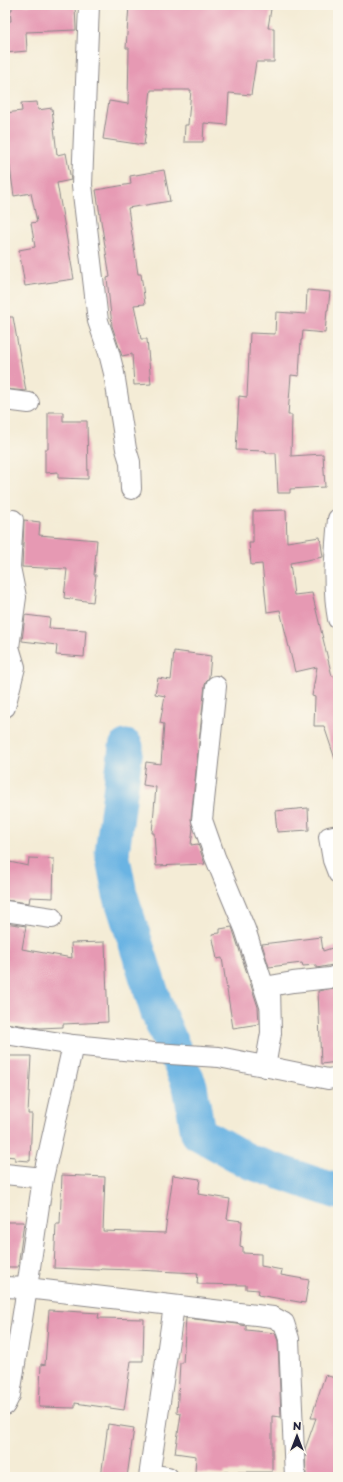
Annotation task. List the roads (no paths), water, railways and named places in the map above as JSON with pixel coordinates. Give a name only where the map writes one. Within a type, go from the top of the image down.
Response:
[{"type":"street","points":[[89,5],[82,186],[98,321],[110,353],[114,373],[126,449],[130,462],[131,489]]},
{"type":"street","points":[[5,400],[29,403]]},
{"type":"street","points":[[338,519],[335,551],[335,602],[338,619]]},
{"type":"street","points":[[5,707],[15,667],[9,647],[16,597],[10,567],[13,520]]},
{"type":"street","points":[[216,686],[202,820],[215,857],[245,929],[270,1006]]},
{"type":"street","points":[[338,835],[329,837],[333,860],[338,873]]},
{"type":"street","points":[[5,911],[52,918]]},
{"type":"street","points":[[265,1067],[271,1033],[270,986],[330,978],[338,975]]},
{"type":"street","points":[[5,1034],[73,1045],[154,1053],[219,1057],[328,1079],[338,1077]]},
{"type":"street","points":[[5,1405],[10,1396],[43,1178],[73,1045]]},
{"type":"street","points":[[5,1174],[43,1178]]},
{"type":"street","points":[[5,1287],[27,1288],[273,1317],[284,1323],[289,1339],[295,1477]]},
{"type":"street","points":[[156,1476],[174,1306]]},
{"type":"waterway","points":[[126,747],[112,853],[120,894],[158,1013],[190,1086],[198,1133],[250,1162],[338,1192]]}]
